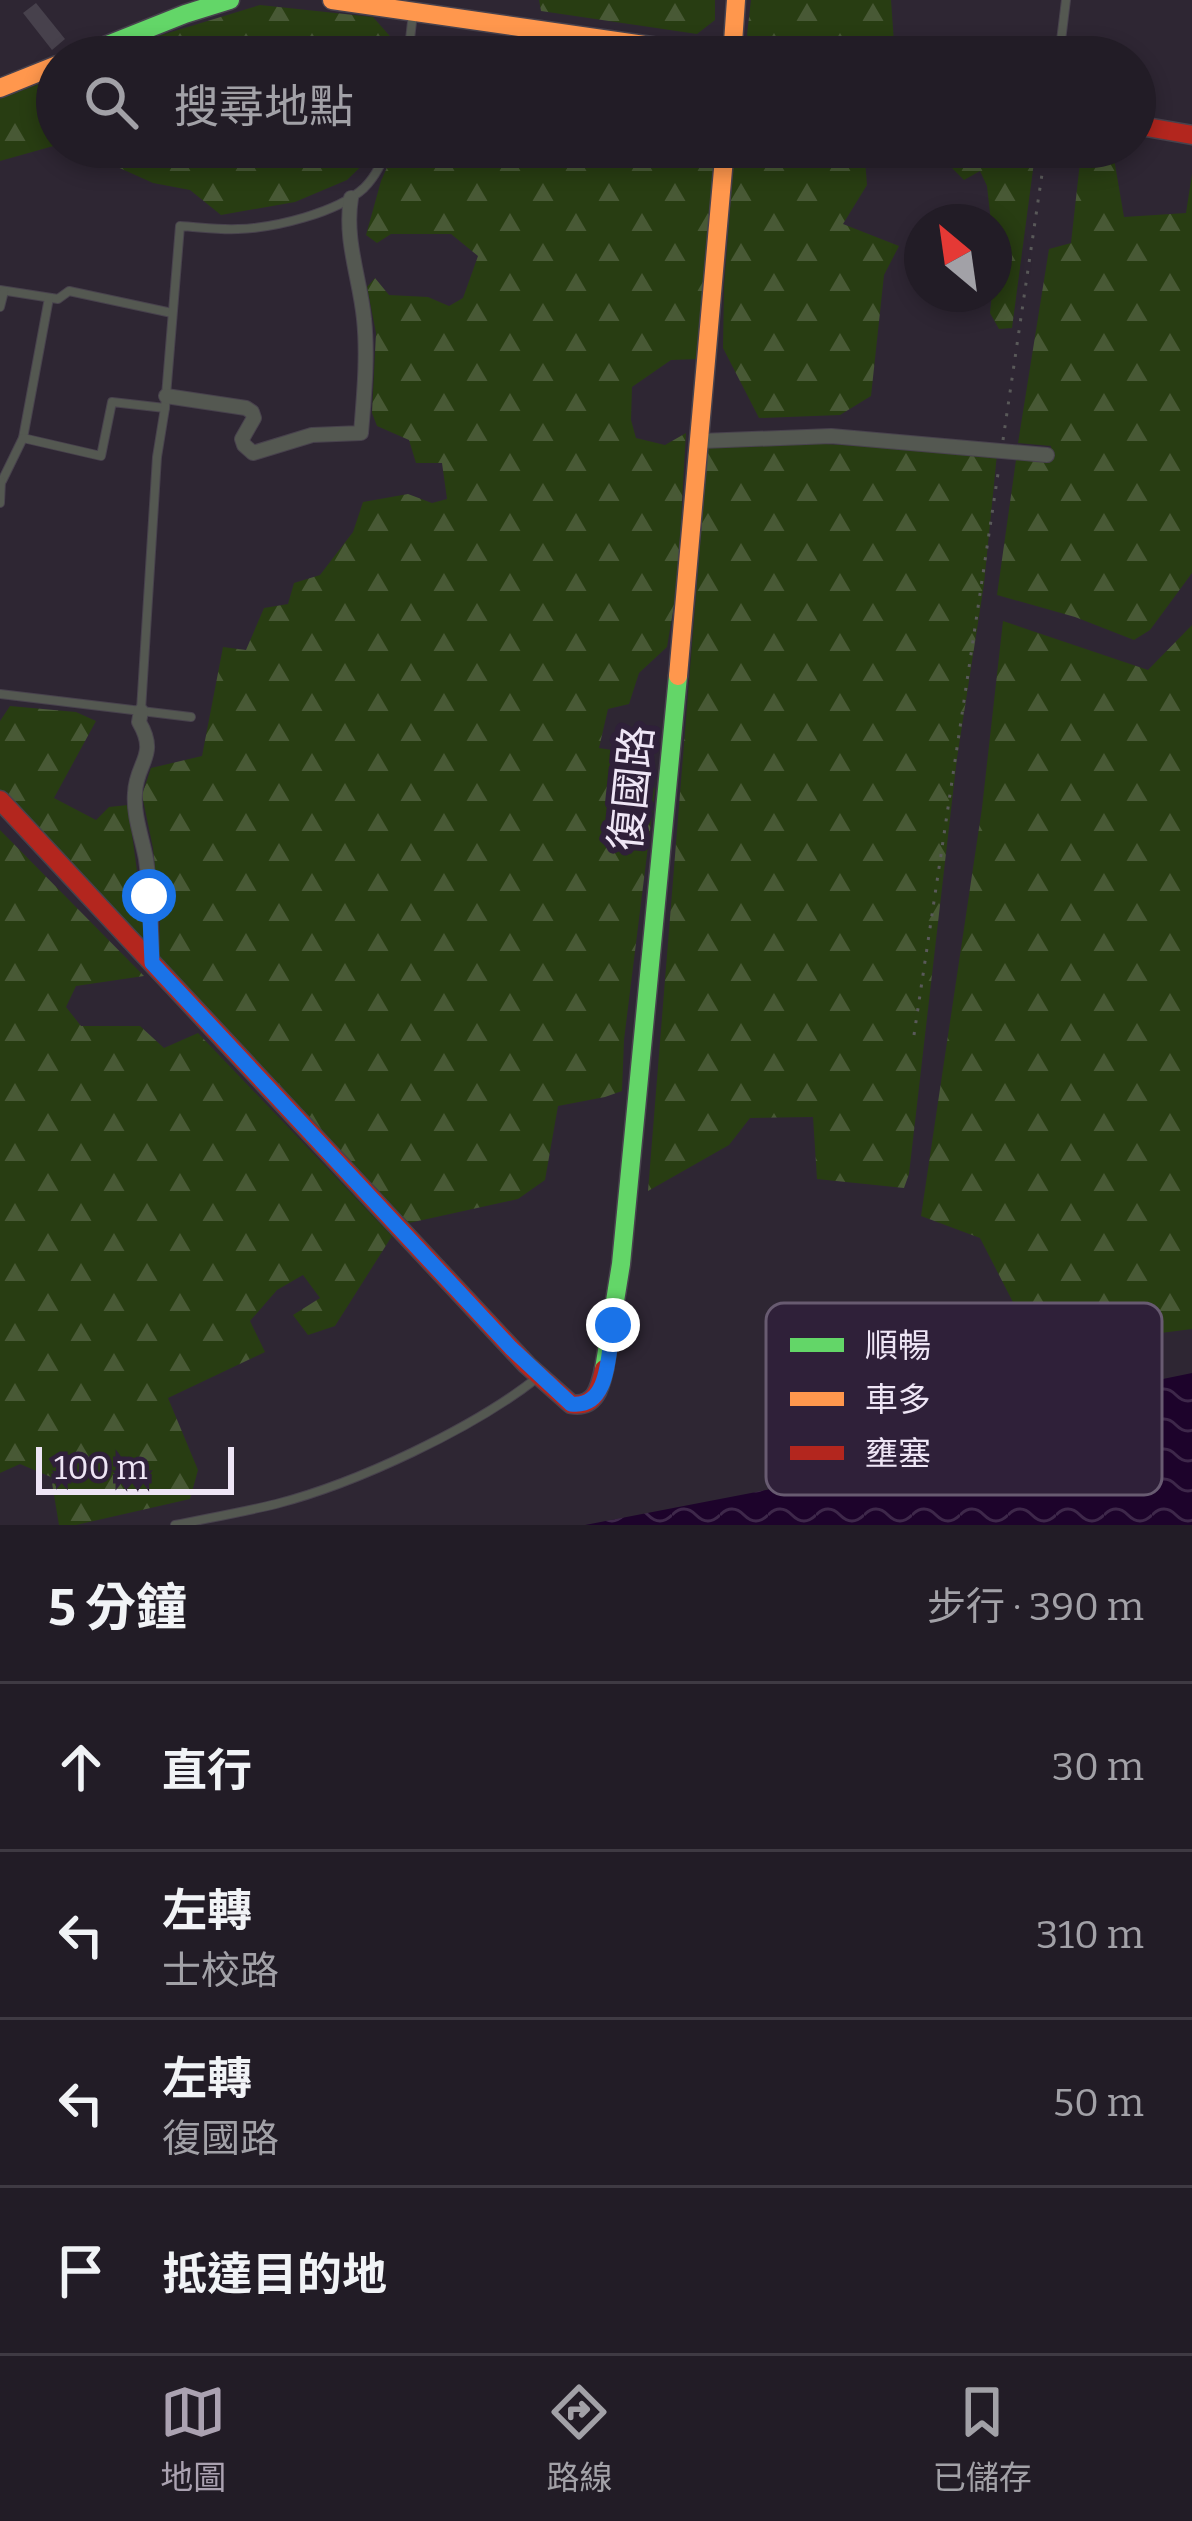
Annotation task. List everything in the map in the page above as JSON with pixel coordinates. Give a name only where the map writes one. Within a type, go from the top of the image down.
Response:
[{"type":"street","points":[[129,36],[230,0]]},
{"type":"street","points":[[332,0],[582,36]]},
{"type":"street","points":[[732,36],[736,0]]},
{"type":"street","points":[[0,88],[36,73]]},
{"type":"street","points":[[1156,129],[1192,135]]},
{"type":"street","name":"復國路","points":[[539,1376],[563,1399],[578,1406],[590,1402],[604,1380],[613,1325],[637,1118],[723,168]]},
{"type":"street","points":[[166,402],[246,408],[254,418],[242,439],[253,453],[312,435],[361,433],[364,320],[350,242],[352,197]]},
{"type":"street","points":[[700,442],[831,436],[1048,454]]},
{"type":"street","points":[[141,711],[149,749],[134,799],[146,860],[152,963]]},
{"type":"street","points":[[0,800],[539,1376]]},
{"type":"lane","points":[[1062,36],[1066,0]]},
{"type":"lane","points":[[410,36],[413,12]]},
{"type":"lane","points":[[141,711],[157,457],[180,226],[254,228],[324,210],[352,197],[378,168]]},
{"type":"lane","points":[[0,307],[2,291],[58,299],[69,291],[172,313]]},
{"type":"lane","points":[[0,503],[1,481],[23,438],[49,298]]},
{"type":"lane","points":[[23,438],[101,456],[112,403],[166,402]]},
{"type":"lane","points":[[0,694],[191,717]]},
{"type":"lane","points":[[175,1525],[278,1503],[333,1485],[467,1423],[539,1376]]},
{"type":"path","points":[[914,1035],[1043,168]]},
{"type":"green space","points":[[539,0],[715,0],[715,20],[697,34],[541,11]]},
{"type":"green space","points":[[751,0],[891,0],[894,36],[747,35]]},
{"type":"green space","points":[[260,5],[373,17],[390,36],[158,36]]},
{"type":"green space","points":[[36,85],[36,151],[0,161],[0,99]]},
{"type":"green space","points":[[120,168],[359,168],[347,180],[295,202],[221,215],[190,190],[153,183]]},
{"type":"green space","points":[[387,168],[713,168],[699,359],[671,360],[632,387],[636,438],[665,445],[686,433],[677,588],[667,647],[639,673],[629,704],[608,709],[599,748],[643,755],[655,790],[622,1091],[558,1106],[545,1180],[518,1199],[409,1223],[159,956],[153,848],[142,795],[151,768],[202,756],[223,647],[246,650],[264,608],[288,604],[294,583],[320,575],[353,532],[363,502],[408,494],[432,503],[447,499],[442,463],[416,463],[409,440],[377,426],[372,413],[376,333],[367,287],[375,278],[389,295],[428,297],[449,306],[463,298],[478,256],[451,234],[391,234],[377,243],[366,235]]},
{"type":"green space","points":[[733,168],[866,168],[867,185],[843,224],[899,246],[884,275],[871,396],[840,415],[759,418],[723,348]]},
{"type":"green space","points":[[952,168],[1033,168],[1012,328],[999,329],[990,313],[1012,312],[1012,204],[989,204],[980,171],[964,180]]},
{"type":"green space","points":[[1079,168],[1116,168],[1124,217],[1186,213],[1192,174],[1192,573],[1150,630],[1134,640],[997,595],[1016,460],[1051,457],[1051,446],[1018,443],[1049,249],[1071,243]]},
{"type":"green space","points":[[789,442],[997,454],[909,1174],[904,1188],[817,1179],[813,1117],[750,1118],[729,1145],[648,1191],[708,446]]},
{"type":"green space","points":[[1003,621],[1148,670],[1192,625],[1192,1329],[1162,1333],[1162,1303],[1013,1303],[980,1238],[921,1216],[982,808]]},
{"type":"green space","points":[[10,706],[76,712],[96,721],[54,798],[96,820],[109,807],[128,805],[146,937],[140,938],[0,791],[0,721]]},
{"type":"green space","points":[[0,830],[144,976],[76,986],[66,1007],[81,1026],[140,1026],[164,1048],[198,1033],[392,1236],[335,1326],[308,1335],[293,1315],[320,1298],[303,1275],[277,1290],[250,1321],[265,1352],[168,1398],[198,1470],[190,1499],[76,1525],[59,1525],[51,1477],[20,1464],[0,1473]]},
{"type":"water","points":[[1192,1373],[1192,1525],[585,1525],[766,1490],[766,1495],[1162,1495],[1162,1379]]},
{"type":"building","points":[[36,3],[63,36],[41,36],[23,13]]},
{"type":"traffic: fast","points":[[130,36],[230,0]]},
{"type":"traffic: fast","points":[[604,1369],[621,1264],[678,676]]},
{"type":"traffic: slow","points":[[332,0],[582,36]]},
{"type":"traffic: slow","points":[[733,36],[736,0]]},
{"type":"traffic: slow","points":[[0,88],[36,73]]},
{"type":"traffic: slow","points":[[678,676],[723,168]]},
{"type":"traffic: jam","points":[[1156,129],[1192,135]]},
{"type":"traffic: jam","points":[[0,800],[527,1365],[571,1404],[586,1403],[595,1395],[604,1369]]},
{"type":"route","points":[[149,896],[152,963],[511,1348],[571,1404],[590,1402],[600,1390],[613,1325]]}]
